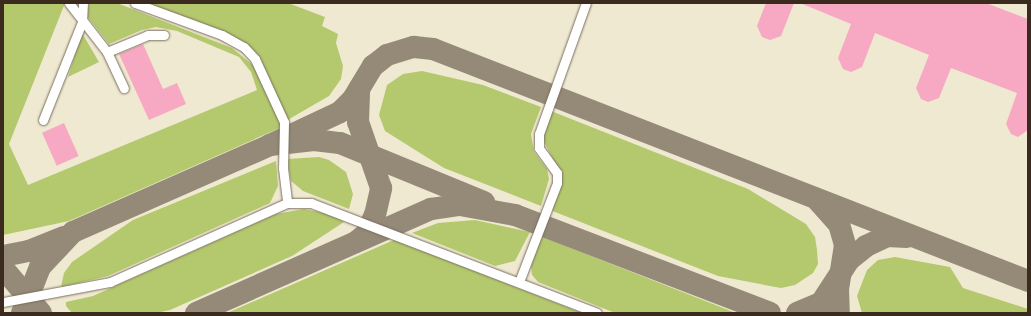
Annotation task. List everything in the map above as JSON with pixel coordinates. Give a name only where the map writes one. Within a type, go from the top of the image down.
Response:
[{"type":"lane","points":[[43,120],[82,22],[83,3]]},
{"type":"lane","points":[[135,3],[222,35],[244,47],[255,59],[284,122],[283,168],[288,203]]},
{"type":"lane","points":[[519,282],[557,182],[557,173],[540,148],[540,134],[586,3]]},
{"type":"lane","points":[[70,4],[82,22],[107,52],[124,88]]},
{"type":"lane","points":[[107,52],[148,35],[164,35]]},
{"type":"lane","points":[[3,302],[110,282],[288,203],[329,207],[597,313]]},
{"type":"green space","points":[[3,3],[65,3],[9,144],[28,185],[257,90],[251,72],[239,57],[177,31],[156,27],[142,30],[109,44],[87,16],[89,3],[117,3],[232,48],[254,66],[282,127],[69,221],[3,235]]},
{"type":"green space","points":[[135,3],[288,3],[325,17],[322,26],[338,34],[336,43],[343,66],[341,79],[329,96],[284,122],[244,47]]},
{"type":"green space","points":[[82,33],[99,62],[68,77]]},
{"type":"green space","points":[[422,71],[483,85],[541,107],[531,134],[534,152],[547,169],[549,179],[541,206],[444,168],[385,131],[379,115],[387,85],[403,74]]},
{"type":"green space","points":[[551,111],[748,189],[806,224],[815,237],[817,250],[818,264],[813,273],[795,285],[781,288],[718,276],[550,210],[562,176],[543,140]]},
{"type":"green space","points":[[319,157],[329,160],[346,172],[353,194],[349,209],[303,191],[291,181],[287,159]]},
{"type":"green space","points":[[276,161],[278,186],[270,203],[108,276],[61,287],[64,273],[72,262],[133,220]]},
{"type":"green space","points":[[304,209],[329,214],[344,222],[292,256],[170,310],[156,313],[72,313],[66,306],[66,302],[93,296],[276,214]]},
{"type":"green space","points":[[475,220],[530,232],[515,261],[495,266],[412,233],[438,223]]},
{"type":"green space","points":[[540,236],[736,313],[615,313],[538,282],[532,275],[531,265]]},
{"type":"green space","points":[[394,240],[582,313],[227,313]]},
{"type":"green space","points":[[895,257],[950,267],[963,288],[1028,309],[1028,313],[862,313],[857,296],[867,270],[878,260]]},
{"type":"building","points":[[766,3],[794,3],[781,36],[770,40],[762,37],[757,26]]},
{"type":"building","points":[[800,3],[986,3],[1028,19],[1028,130],[1018,137],[1011,134],[1006,124],[1017,93],[951,68],[939,98],[928,102],[921,99],[916,88],[929,55],[875,33],[862,67],[851,72],[843,69],[838,58],[851,24]]},
{"type":"building","points":[[143,44],[163,89],[177,83],[186,104],[149,120],[119,54]]},
{"type":"building","points":[[64,123],[79,156],[57,166],[42,133]]},
{"type":"taxiway","points":[[270,145],[340,112],[353,99],[373,66],[387,55],[414,47],[433,49],[1028,281]]},
{"type":"taxiway","points":[[356,242],[366,234],[375,215],[381,188],[358,122],[359,89]]},
{"type":"taxiway","points":[[22,313],[40,267],[73,232],[270,145],[314,140],[340,143],[484,202]]},
{"type":"taxiway","points":[[819,202],[839,224],[845,245],[838,289],[839,313]]},
{"type":"taxiway","points":[[196,313],[431,209],[460,205],[515,215],[770,313]]},
{"type":"taxiway","points":[[797,313],[821,303],[849,260],[866,246],[887,236],[907,237]]},
{"type":"taxiway","points":[[3,256],[29,251],[63,237]]},
{"type":"taxiway","points":[[3,268],[41,313]]}]
